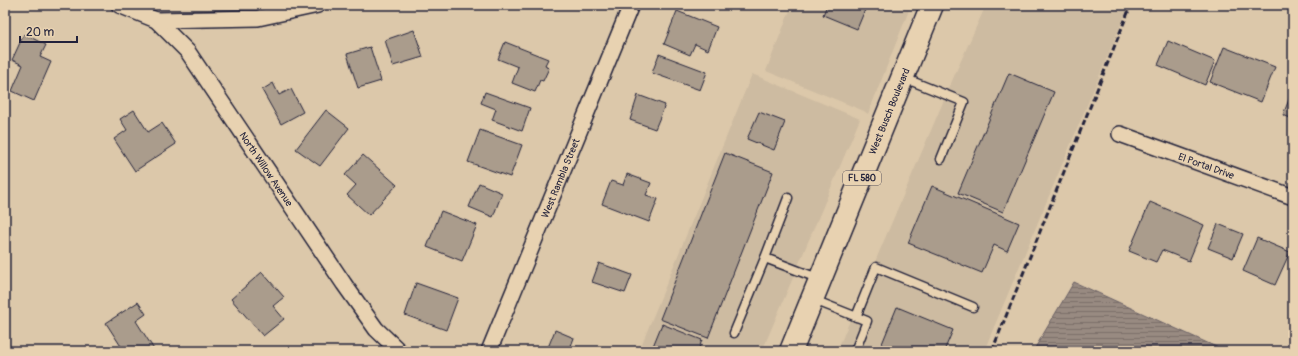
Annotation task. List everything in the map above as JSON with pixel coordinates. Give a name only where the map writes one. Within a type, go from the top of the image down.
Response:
[{"type":"main road","name":"West Busch Boulevard","points":[[792,351],[932,5]]},
{"type":"street","name":"North Willow Avenue","points":[[119,5],[156,20],[188,52],[344,284],[376,329],[399,351]]},
{"type":"street","points":[[156,20],[258,18],[318,5]]},
{"type":"street","name":"West Rambla Street","points":[[489,351],[631,5]]},
{"type":"street","name":"El Portal Drive","points":[[1120,134],[1293,197]]},
{"type":"lane","points":[[903,77],[964,102],[941,159]]},
{"type":"lane","points":[[734,333],[788,198]]},
{"type":"lane","points":[[765,258],[821,279]]},
{"type":"lane","points":[[856,317],[876,267],[973,307]]},
{"type":"lane","points":[[812,299],[866,321],[854,351]]},
{"type":"shaded area","points":[[792,5],[911,5],[868,114],[864,111],[766,71]]},
{"type":"shaded area","points":[[986,5],[1129,5],[984,351],[837,351],[955,74]]},
{"type":"shaded area","points":[[752,74],[860,119],[762,351],[639,351]]},
{"type":"shaded area","points":[[1074,282],[1225,351],[1041,351],[1035,348]]},
{"type":"building","points":[[827,5],[867,5],[857,29],[823,15]]},
{"type":"building","points":[[677,11],[717,27],[708,50],[695,44],[690,55],[664,44]]},
{"type":"building","points":[[414,30],[423,57],[393,66],[385,40]]},
{"type":"building","points":[[24,34],[46,45],[40,57],[51,62],[34,101],[12,91],[23,65],[12,60]]},
{"type":"building","points":[[1168,41],[1215,61],[1205,85],[1158,65]]},
{"type":"building","points":[[505,42],[548,59],[545,65],[549,68],[543,81],[540,80],[535,92],[512,83],[518,67],[498,59]]},
{"type":"building","points":[[370,47],[381,81],[358,88],[347,54]]},
{"type":"building","points":[[1224,47],[1275,67],[1261,102],[1210,82]]},
{"type":"building","points":[[659,54],[707,72],[700,90],[652,73]]},
{"type":"building","points":[[1009,73],[1054,92],[1003,212],[958,193]]},
{"type":"building","points":[[273,83],[279,95],[291,89],[303,112],[281,124],[262,90]]},
{"type":"building","points":[[1293,89],[1293,119],[1283,115]]},
{"type":"building","points":[[485,92],[530,108],[522,131],[492,120],[496,109],[481,103]]},
{"type":"building","points":[[638,95],[665,105],[655,129],[630,120]]},
{"type":"building","points":[[134,110],[148,132],[162,123],[176,144],[135,171],[114,139],[127,130],[120,119]]},
{"type":"building","points":[[326,110],[349,128],[320,166],[296,149]]},
{"type":"building","points":[[759,112],[785,122],[774,150],[747,139]]},
{"type":"building","points":[[480,130],[522,145],[510,177],[468,162]]},
{"type":"building","points":[[725,153],[773,172],[708,338],[660,319]]},
{"type":"building","points":[[363,155],[397,185],[369,215],[347,195],[356,185],[345,175]]},
{"type":"building","points":[[627,174],[651,183],[646,195],[658,199],[649,222],[602,204],[611,181],[623,185]]},
{"type":"building","points":[[479,183],[502,193],[493,217],[469,207]]},
{"type":"building","points":[[932,186],[1019,223],[1007,251],[994,245],[982,273],[908,243]]},
{"type":"building","points":[[1150,202],[1204,225],[1189,261],[1162,250],[1156,262],[1129,251]]},
{"type":"building","points":[[441,211],[477,225],[462,261],[427,247]]},
{"type":"building","points":[[1218,224],[1243,234],[1233,258],[1208,248]]},
{"type":"building","points":[[1257,238],[1290,252],[1275,285],[1243,271]]},
{"type":"building","points":[[599,263],[632,275],[625,293],[592,282]]},
{"type":"building","points":[[262,272],[284,297],[273,306],[284,319],[263,336],[231,299]]},
{"type":"building","points":[[416,283],[458,298],[446,330],[405,315]]},
{"type":"building","points":[[138,302],[146,314],[136,321],[155,351],[124,351],[106,323]]},
{"type":"building","points":[[897,307],[953,330],[944,351],[879,351]]},
{"type":"building","points":[[662,324],[702,340],[698,351],[651,351]]},
{"type":"building","points":[[555,330],[574,338],[569,351],[547,350]]},
{"type":"railway","points":[[992,351],[1131,5]]}]
